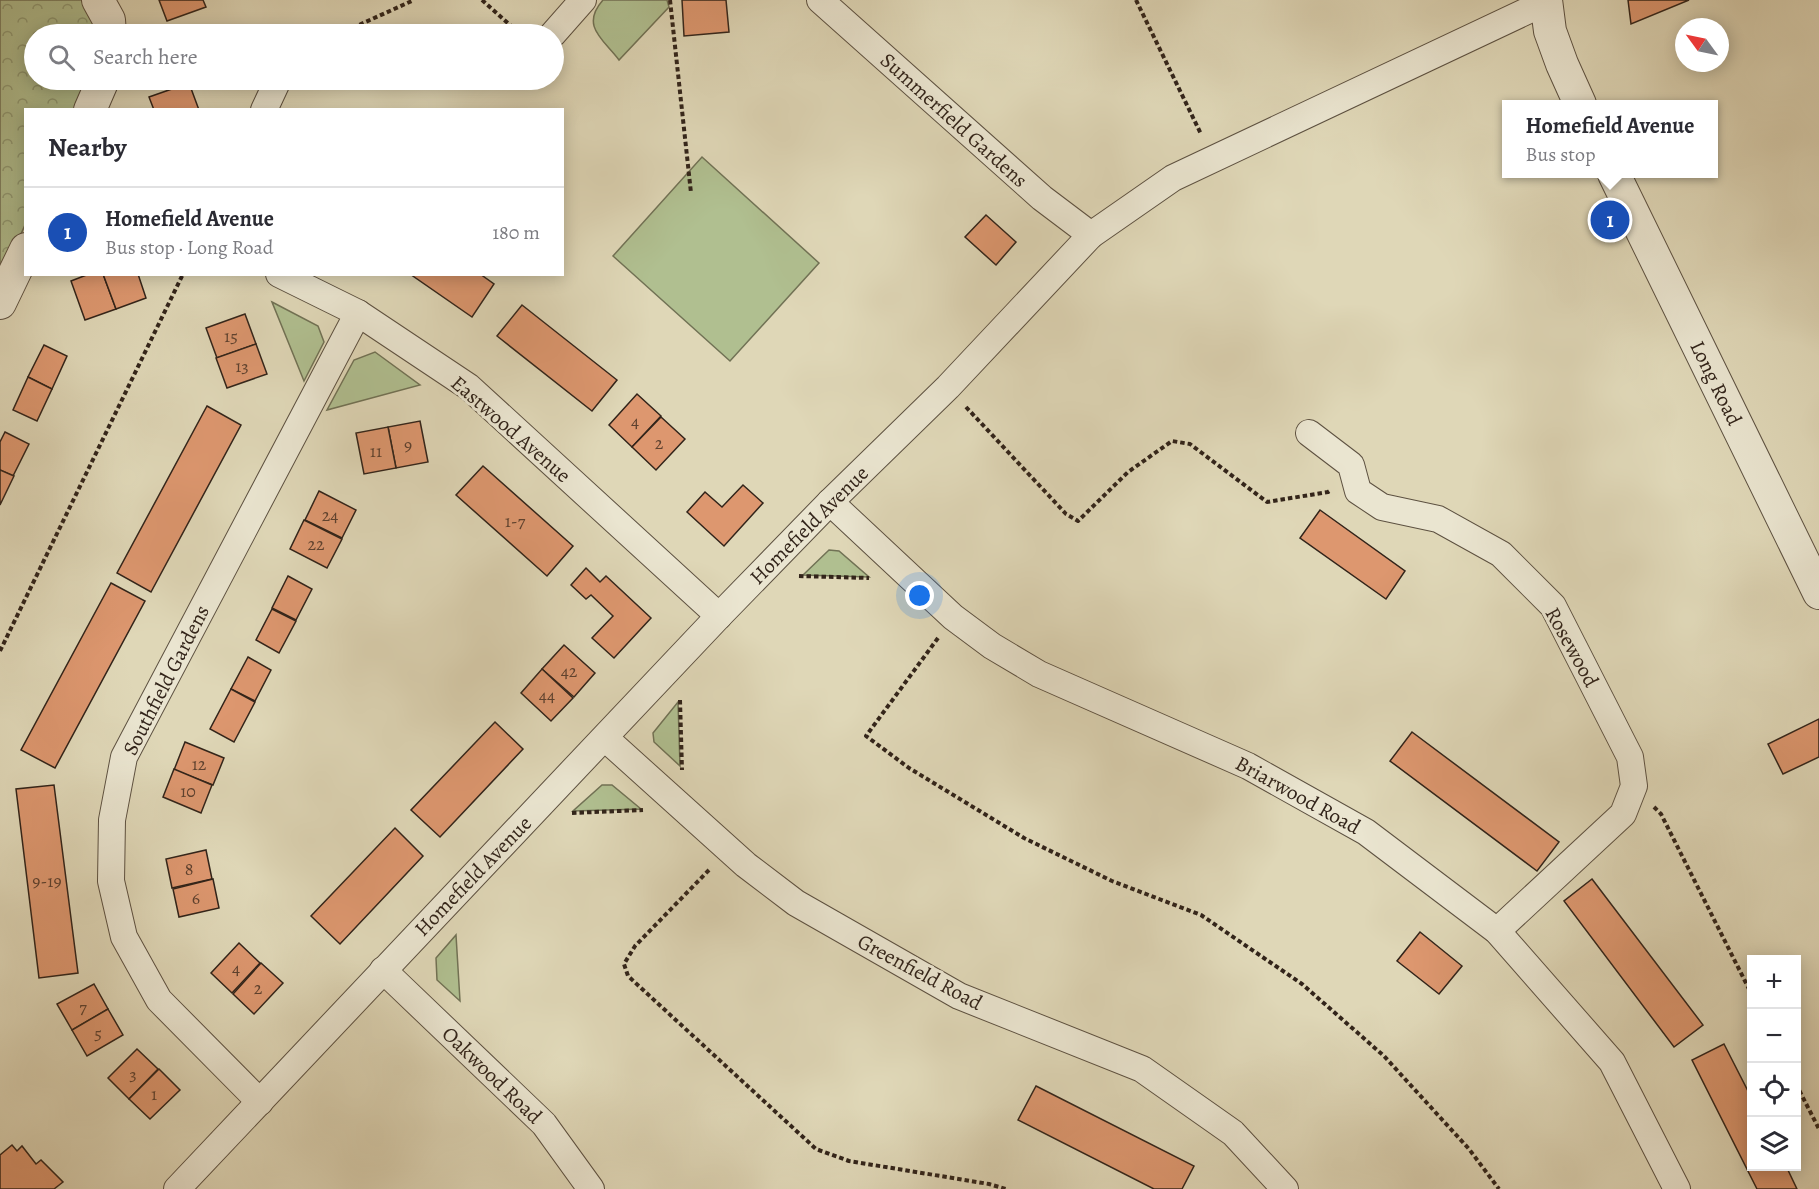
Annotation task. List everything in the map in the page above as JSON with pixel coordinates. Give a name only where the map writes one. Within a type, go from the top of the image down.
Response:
[{"type":"street","points":[[562,24],[583,0]]},
{"type":"street","name":"Summerfield Gardens","points":[[820,0],[1042,198],[1091,235]]},
{"type":"street","points":[[1546,1],[1550,31],[1578,100]]},
{"type":"street","name":"Homefield Avenue","points":[[188,1185],[260,1102],[383,970],[719,616],[830,502],[948,387],[1091,235],[1173,178],[1546,1]]},
{"type":"street","points":[[91,108],[99,90]]},
{"type":"street","points":[[265,108],[274,90]]},
{"type":"street","name":"Long Road","points":[[1616,178],[1819,593]]},
{"type":"street","points":[[1,298],[24,253]]},
{"type":"street","name":"Eastwood Avenue","points":[[283,276],[358,313],[469,387],[719,616]]},
{"type":"street","name":"Southfield Gardens","points":[[260,1102],[159,1000],[124,937],[111,881],[112,820],[124,757],[358,313]]},
{"type":"street","points":[[1309,433],[1351,465]]},
{"type":"street","name":"Rosewood","points":[[1351,465],[1358,491],[1382,507],[1438,519],[1501,554],[1553,606],[1630,757],[1634,786],[1623,814],[1497,931]]},
{"type":"street","name":"Briarwood Road","points":[[830,502],[953,617],[993,646],[1039,674],[1248,766],[1366,832],[1497,931],[1612,1062],[1677,1189]]},
{"type":"street","name":"Greenfield Road","points":[[605,738],[746,865],[796,903],[959,996],[1142,1069],[1233,1133],[1285,1189]]},
{"type":"street","name":"Oakwood Road","points":[[383,970],[544,1124],[591,1189]]},
{"type":"path","points":[[361,24],[414,0]]},
{"type":"path","points":[[482,0],[509,24]]},
{"type":"path","points":[[670,0],[691,193]]},
{"type":"path","points":[[1136,0],[1213,159]]},
{"type":"path","points":[[0,651],[182,276]]},
{"type":"path","points":[[948,387],[1066,514],[1078,520],[1128,472],[1172,441],[1190,444],[1267,502],[1328,492],[1351,465]]},
{"type":"path","points":[[799,576],[873,578]]},
{"type":"path","points":[[953,617],[866,736],[909,768],[1024,838],[1112,881],[1202,915],[1302,984],[1384,1056],[1469,1149],[1499,1189]]},
{"type":"path","points":[[680,698],[682,771]]},
{"type":"path","points":[[1634,786],[1660,814],[1747,985]]},
{"type":"path","points":[[568,813],[645,810]]},
{"type":"path","points":[[729,849],[635,946],[624,964],[628,976],[816,1149],[849,1161],[978,1182],[1006,1189]]},
{"type":"path","points":[[1801,1092],[1819,1129]]},
{"type":"green space","points":[[0,0],[86,0],[96,24],[24,24],[24,90],[87,90],[78,108],[24,108],[24,227],[0,281]]},
{"type":"green space","points":[[603,0],[667,0],[669,7],[619,60],[596,32],[594,25],[596,9]]},
{"type":"green space","points":[[702,157],[819,263],[730,361],[613,256]]},
{"type":"green space","points":[[272,302],[318,326],[324,342],[304,381]]},
{"type":"green space","points":[[375,352],[420,385],[327,410],[354,360]]},
{"type":"green space","points":[[829,550],[839,551],[869,577],[803,575]]},
{"type":"green space","points":[[678,702],[680,766],[654,742],[653,733]]},
{"type":"green space","points":[[602,785],[612,785],[641,809],[573,811]]},
{"type":"green space","points":[[456,935],[460,1001],[437,980],[436,958]]},
{"type":"building","points":[[159,0],[203,0],[206,7],[167,21]]},
{"type":"building","points":[[682,0],[726,0],[729,32],[684,36]]},
{"type":"building","points":[[1628,0],[1689,0],[1631,24]]},
{"type":"building","points":[[169,90],[192,90],[198,108],[153,108],[149,97]]},
{"type":"building","points":[[986,215],[1016,242],[996,265],[965,237]]},
{"type":"building","points":[[84,276],[104,276],[116,309],[85,320],[71,281]]},
{"type":"building","points":[[104,276],[139,276],[146,298],[116,309]]},
{"type":"building","points":[[413,276],[483,276],[494,284],[472,317]]},
{"type":"building","points":[[522,305],[617,380],[592,411],[497,336]]},
{"type":"building","points":[[245,314],[256,344],[217,358],[206,328]]},
{"type":"building","points":[[256,344],[267,374],[227,388],[216,358]]},
{"type":"building","points":[[44,345],[67,356],[52,389],[28,377]]},
{"type":"building","points":[[28,377],[52,389],[37,421],[13,410]]},
{"type":"building","points":[[637,394],[661,416],[632,447],[609,425]]},
{"type":"building","points":[[207,406],[241,425],[151,592],[117,573]]},
{"type":"building","points":[[661,417],[685,439],[656,470],[632,447]]},
{"type":"building","points":[[420,421],[428,462],[396,468],[388,427]]},
{"type":"building","points":[[388,427],[396,468],[364,474],[356,433]]},
{"type":"building","points":[[5,432],[29,444],[13,476],[0,470],[0,442]]},
{"type":"building","points":[[483,466],[573,546],[547,576],[456,495]]},
{"type":"building","points":[[0,470],[14,476],[0,505]]},
{"type":"building","points":[[743,485],[763,503],[724,546],[687,512],[705,492],[722,507]]},
{"type":"building","points":[[319,491],[356,510],[342,538],[305,520]]},
{"type":"building","points":[[1320,510],[1405,571],[1386,599],[1300,538]]},
{"type":"building","points":[[304,520],[342,539],[327,568],[290,549]]},
{"type":"building","points":[[586,568],[600,582],[606,576],[651,618],[614,658],[592,638],[613,616],[591,595],[586,599],[571,585]]},
{"type":"building","points":[[288,576],[312,589],[296,620],[272,608]]},
{"type":"building","points":[[111,583],[145,601],[55,768],[21,750]]},
{"type":"building","points":[[272,609],[296,621],[279,653],[256,640]]},
{"type":"building","points":[[564,645],[595,673],[574,697],[542,669]]},
{"type":"building","points":[[248,657],[271,670],[255,701],[231,689]]},
{"type":"building","points":[[542,669],[573,698],[551,721],[521,693]]},
{"type":"building","points":[[231,689],[255,702],[234,742],[210,729]]},
{"type":"building","points":[[1819,719],[1819,757],[1783,774],[1768,744]]},
{"type":"building","points":[[495,722],[523,749],[440,837],[411,810]]},
{"type":"building","points":[[1412,732],[1559,842],[1537,871],[1390,761]]},
{"type":"building","points":[[185,742],[224,758],[213,785],[174,770]]},
{"type":"building","points":[[174,769],[212,785],[201,813],[163,797]]},
{"type":"building","points":[[54,785],[78,973],[39,978],[16,789]]},
{"type":"building","points":[[395,828],[423,856],[340,944],[311,916]]},
{"type":"building","points":[[206,850],[212,879],[172,888],[166,859]]},
{"type":"building","points":[[213,879],[219,908],[179,917],[173,889]]},
{"type":"building","points":[[1592,879],[1703,1025],[1674,1047],[1564,901]]},
{"type":"building","points":[[1420,932],[1462,966],[1439,994],[1397,961]]},
{"type":"building","points":[[239,943],[260,963],[232,993],[211,973]]},
{"type":"building","points":[[261,963],[283,983],[254,1014],[233,994]]},
{"type":"building","points":[[94,984],[108,1009],[72,1030],[57,1004]]},
{"type":"building","points":[[108,1009],[123,1035],[87,1056],[72,1030]]},
{"type":"building","points":[[1724,1044],[1747,1089],[1747,1169],[1692,1060]]},
{"type":"building","points":[[137,1049],[158,1069],[129,1099],[108,1078]]},
{"type":"building","points":[[159,1069],[180,1090],[150,1119],[129,1099]]},
{"type":"building","points":[[1036,1086],[1194,1166],[1182,1189],[1154,1189],[1018,1120]]},
{"type":"building","points":[[12,1145],[17,1151],[22,1146],[36,1164],[41,1160],[63,1182],[54,1189],[0,1189],[0,1155]]},
{"type":"building","points":[[1748,1171],[1788,1171],[1797,1189],[1757,1189]]},
{"type":"place","name":"Homefield Avenue","points":[[1610,220]]}]
